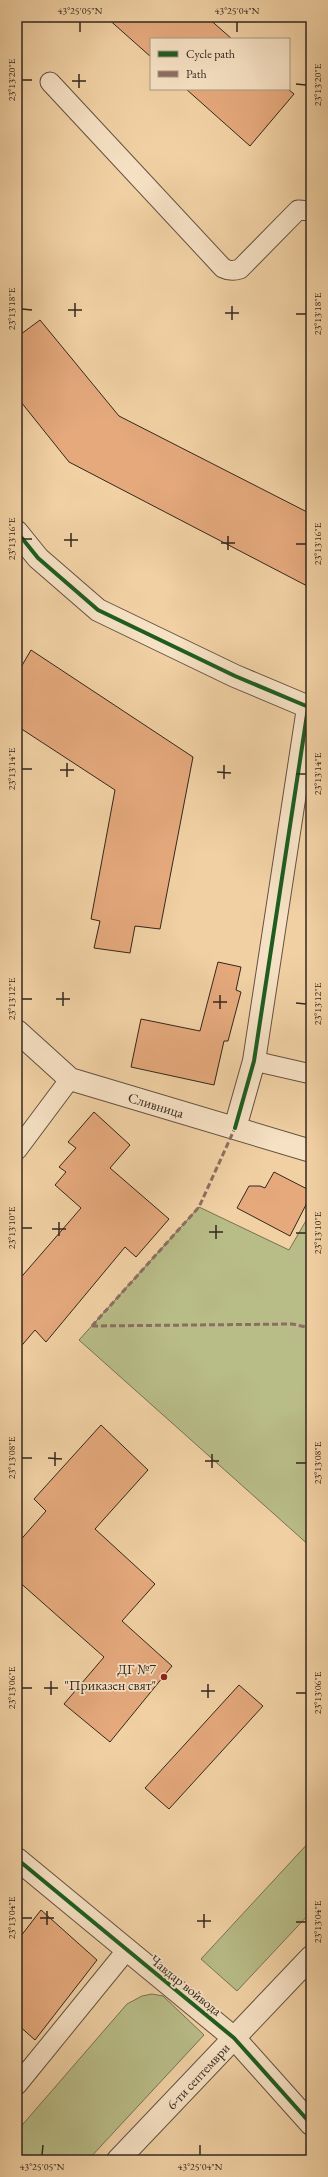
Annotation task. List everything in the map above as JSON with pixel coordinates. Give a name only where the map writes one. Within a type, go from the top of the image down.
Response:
[{"type":"street","points":[[17,532],[38,558],[98,610],[160,641],[310,708],[254,1061],[236,1128]]},
{"type":"street","name":"Сливница","points":[[17,1031],[70,1079],[311,1151]]},
{"type":"street","name":"Чавдар войвода","points":[[17,1860],[126,1951],[234,2038],[311,2124]]},
{"type":"street","name":"6-ти септември","points":[[118,2160],[311,1957]]},
{"type":"lane","points":[[50,82],[223,268],[233,271],[240,269],[298,210],[311,211]]},
{"type":"lane","points":[[254,1061],[311,1074]]},
{"type":"lane","points":[[17,1150],[70,1079]]},
{"type":"lane","points":[[17,2085],[126,1951]]},
{"type":"green space","points":[[199,1207],[289,1250],[311,1212],[311,1547],[79,1340]]},
{"type":"green space","points":[[311,1840],[311,1912],[237,1991],[201,1959]]},
{"type":"green space","points":[[152,1994],[163,1996],[204,2035],[88,2160],[17,2160],[17,2131],[127,2004],[142,1996]]},
{"type":"building","points":[[106,17],[207,17],[231,38],[150,38],[150,56]]},
{"type":"building","points":[[187,90],[289,90],[294,94],[250,146]]},
{"type":"building","points":[[40,320],[119,416],[311,514],[311,588],[69,462],[17,397],[17,337]]},
{"type":"building","points":[[31,650],[193,757],[160,929],[135,926],[130,953],[94,948],[100,921],[91,919],[115,790],[17,726],[17,674]]},
{"type":"building","points":[[218,962],[241,967],[236,990],[241,992],[228,1041],[224,1041],[214,1085],[131,1067],[141,1019],[200,1031]]},
{"type":"building","points":[[94,1112],[130,1145],[110,1168],[169,1219],[136,1257],[125,1247],[46,1342],[35,1330],[17,1351],[17,1282],[81,1208],[55,1185],[66,1172],[59,1167],[76,1148],[68,1142]]},
{"type":"building","points":[[274,1172],[311,1191],[311,1195],[290,1236],[237,1208],[249,1186],[260,1186],[265,1188]]},
{"type":"building","points":[[101,1425],[148,1470],[95,1529],[155,1584],[122,1621],[172,1666],[110,1742],[64,1704],[104,1657],[17,1580],[17,1544],[46,1511],[34,1499]]},
{"type":"building","points":[[239,1685],[263,1706],[169,1809],[145,1788]]},
{"type":"building","points":[[41,1910],[97,1960],[35,2040],[17,2024],[17,1941]]},
{"type":"marked path","points":[[92,1326],[199,1207],[235,1128]]},
{"type":"marked path","points":[[92,1326],[292,1324],[311,1328]]},
{"type":"cycle path","points":[[17,532],[38,558],[98,610],[235,676],[311,708]]},
{"type":"cycle path","points":[[235,1128],[254,1061],[308,708]]},
{"type":"cycle path","points":[[17,1859],[234,2038],[311,2124]]},
{"type":"place","name":"ДГ №7 \"Приказен свят\"","points":[[164,1677]]}]
